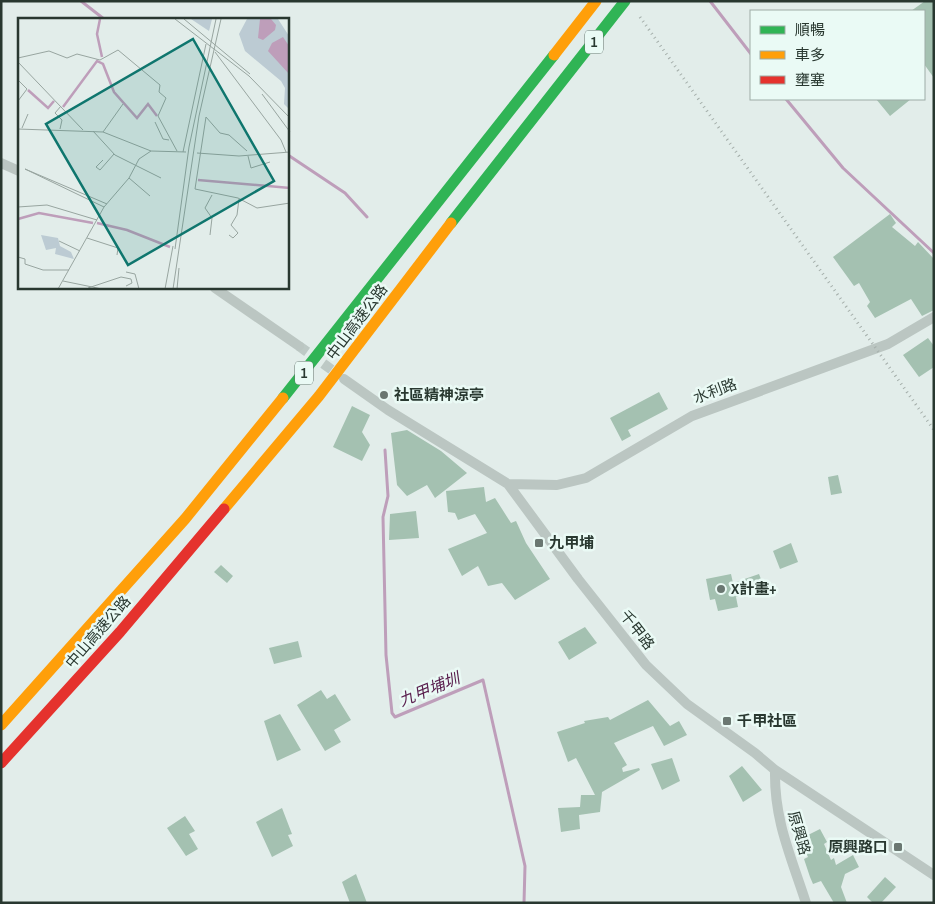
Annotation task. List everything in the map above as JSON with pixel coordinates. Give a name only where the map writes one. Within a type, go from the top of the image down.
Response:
[{"type":"highway","name":"中山高速公路","points":[[1,763],[120,632],[170,570],[319,396],[417,266],[625,1]]},
{"type":"highway","points":[[562,83],[634,1]]},
{"type":"highway","name":"中山高速公路","points":[[1,725],[185,519],[336,333],[594,3]]},
{"type":"street","points":[[1,163],[18,171]]},
{"type":"street","points":[[217,289],[298,346]]},
{"type":"street","name":"水利路","points":[[508,484],[557,485],[586,478],[692,416],[888,344],[934,317]]},
{"type":"street","name":"千甲路","points":[[344,379],[388,410],[508,484],[578,579],[646,665],[687,704],[775,770],[934,876]]},
{"type":"street","name":"原興路","points":[[775,770],[775,794],[780,827],[806,903]]},
{"type":"building","points":[[925,1],[934,1],[934,78],[925,65],[925,10],[912,10]]},
{"type":"building","points":[[877,100],[910,100],[890,116]]},
{"type":"building","points":[[890,214],[896,223],[892,227],[915,246],[918,242],[934,259],[934,310],[922,316],[911,299],[875,318],[867,306],[870,302],[859,283],[854,286],[833,257]]},
{"type":"building","points":[[928,338],[934,346],[934,367],[919,377],[903,355]]},
{"type":"building","points":[[659,392],[668,409],[628,430],[631,436],[622,441],[610,418]]},
{"type":"building","points":[[352,406],[370,415],[362,432],[370,445],[362,461],[333,447]]},
{"type":"building","points":[[407,430],[441,451],[467,473],[435,498],[427,485],[407,496],[397,485],[391,433]]},
{"type":"building","points":[[838,475],[842,493],[831,495],[828,477]]},
{"type":"building","points":[[484,487],[486,502],[495,498],[511,523],[516,521],[526,543],[550,579],[515,600],[502,583],[488,586],[478,566],[462,576],[448,549],[487,533],[475,514],[458,520],[455,513],[448,512],[446,491]]},
{"type":"building","points":[[416,511],[419,538],[389,540],[390,514]]},
{"type":"building","points":[[791,543],[798,562],[780,569],[773,551]]},
{"type":"building","points":[[221,565],[233,576],[227,583],[214,572]]},
{"type":"building","name":"X計畫+","points":[[731,574],[733,583],[759,574],[764,587],[736,597],[738,607],[718,611],[715,599],[710,600],[706,579]]},
{"type":"building","points":[[585,627],[597,643],[569,660],[558,642]]},
{"type":"building","points":[[298,641],[302,657],[274,664],[269,648]]},
{"type":"building","points":[[321,690],[327,699],[335,694],[351,720],[334,730],[341,742],[325,751],[297,705]]},
{"type":"building","points":[[648,700],[670,726],[679,721],[687,735],[664,746],[653,726],[614,743],[627,765],[622,768],[623,772],[639,768],[640,770],[602,792],[600,812],[579,815],[580,829],[561,832],[558,808],[580,807],[581,795],[595,795],[576,758],[568,762],[557,732],[585,723],[584,721],[608,717],[610,720]]},
{"type":"building","points":[[280,714],[301,750],[277,761],[264,721]]},
{"type":"building","points":[[672,758],[680,781],[662,790],[651,764]]},
{"type":"building","points":[[742,766],[762,790],[743,802],[729,776]]},
{"type":"building","points":[[282,808],[292,834],[288,835],[293,846],[272,857],[256,822]]},
{"type":"building","points":[[185,816],[195,831],[189,834],[198,849],[186,856],[167,828]]},
{"type":"building","points":[[820,829],[827,842],[824,844],[831,860],[834,858],[836,865],[853,855],[859,867],[845,874],[841,887],[847,903],[834,903],[821,881],[813,884],[810,877],[804,859],[808,857],[800,839]]},
{"type":"building","points":[[356,874],[367,903],[350,903],[342,882]]},
{"type":"building","points":[[885,877],[896,887],[881,903],[873,903],[867,897]]},
{"type":"waterway","name":"九甲埔圳","points":[[81,1],[103,18]]},
{"type":"waterway","points":[[710,1],[750,53]]},
{"type":"waterway","points":[[787,100],[843,168],[934,253]]},
{"type":"waterway","name":"九甲埔圳","points":[[289,156],[345,193],[367,217]]},
{"type":"waterway","name":"九甲埔圳","points":[[385,450],[388,496],[383,517],[386,655],[392,713],[395,717],[483,680],[525,866],[524,903]]},
{"type":"tunnel","points":[[299,346],[339,375]]},
{"type":"railway","points":[[640,17],[934,430]]},
{"type":"traffic: fast","points":[[451,223],[625,1]]},
{"type":"traffic: fast","points":[[283,398],[554,55]]},
{"type":"traffic: slow","points":[[554,55],[596,1]]},
{"type":"traffic: slow","points":[[224,509],[319,396],[451,223]]},
{"type":"traffic: slow","points":[[1,725],[185,519],[283,398]]},
{"type":"traffic: jam","points":[[1,763],[120,632],[224,509]]},
{"type":"place","name":"社區精神涼亭","points":[[384,395]]},
{"type":"place","name":"九甲埔","points":[[539,543]]},
{"type":"place","name":"X計畫+","points":[[721,589]]},
{"type":"place","name":"千甲社區","points":[[727,721]]},
{"type":"place","name":"原興路口","points":[[898,847]]}]
